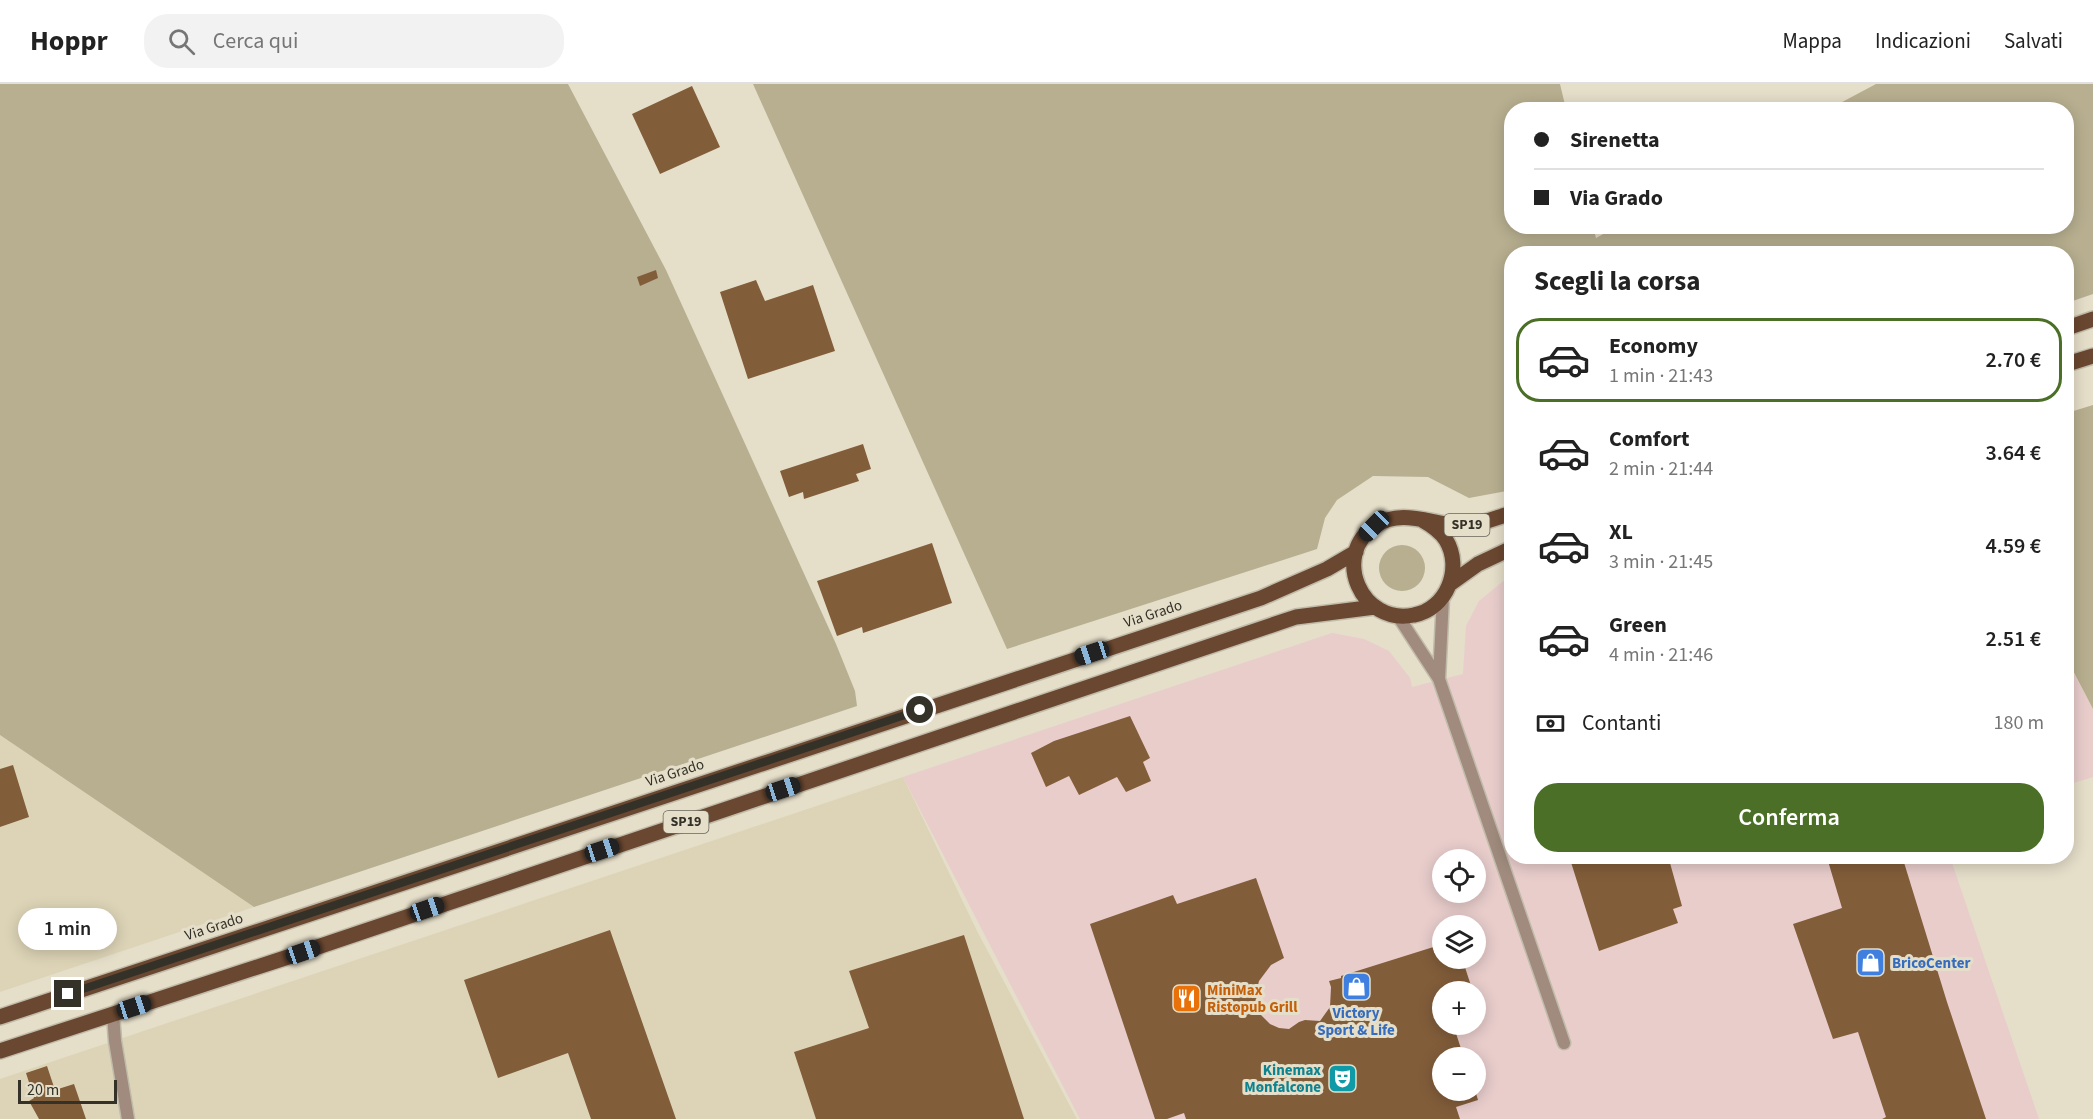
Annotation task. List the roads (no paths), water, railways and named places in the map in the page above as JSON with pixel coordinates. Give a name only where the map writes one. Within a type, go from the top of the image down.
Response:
[{"type":"main road","points":[[2074,326],[2093,319]]},
{"type":"main road","points":[[2074,362],[2093,356]]},
{"type":"main road","name":"Via Grado","points":[[0,1017],[1261,598],[1327,569],[1356,552],[1363,537],[1374,526],[1389,519],[1406,516],[1453,525],[1472,525],[1504,515]]},
{"type":"main road","name":"SP19","points":[[1422,520],[1435,528],[1445,539],[1452,554],[1453,570],[1446,591]]},
{"type":"main road","points":[[1356,552],[1353,567],[1356,583],[1364,597],[1375,608]]},
{"type":"main road","name":"SP19","points":[[0,1051],[282,959],[489,887],[1296,617],[1375,608],[1386,614],[1415,615],[1430,609],[1446,591],[1478,564],[1504,552]]},
{"type":"street","points":[[1439,679],[1446,591]]},
{"type":"street","points":[[1398,616],[1439,679],[1564,1043]]},
{"type":"street","points":[[113,1014],[115,1041],[128,1119]]},
{"type":"place","name":"BricoCenter","points":[[1871,963]]},
{"type":"place","name":"Victory Sport & Life","points":[[1356,986]]},
{"type":"place","name":"MiniMax Ristopub Grill","points":[[1186,999]]},
{"type":"place","name":"Kinemax Monfalcone","points":[[1342,1079]]}]
